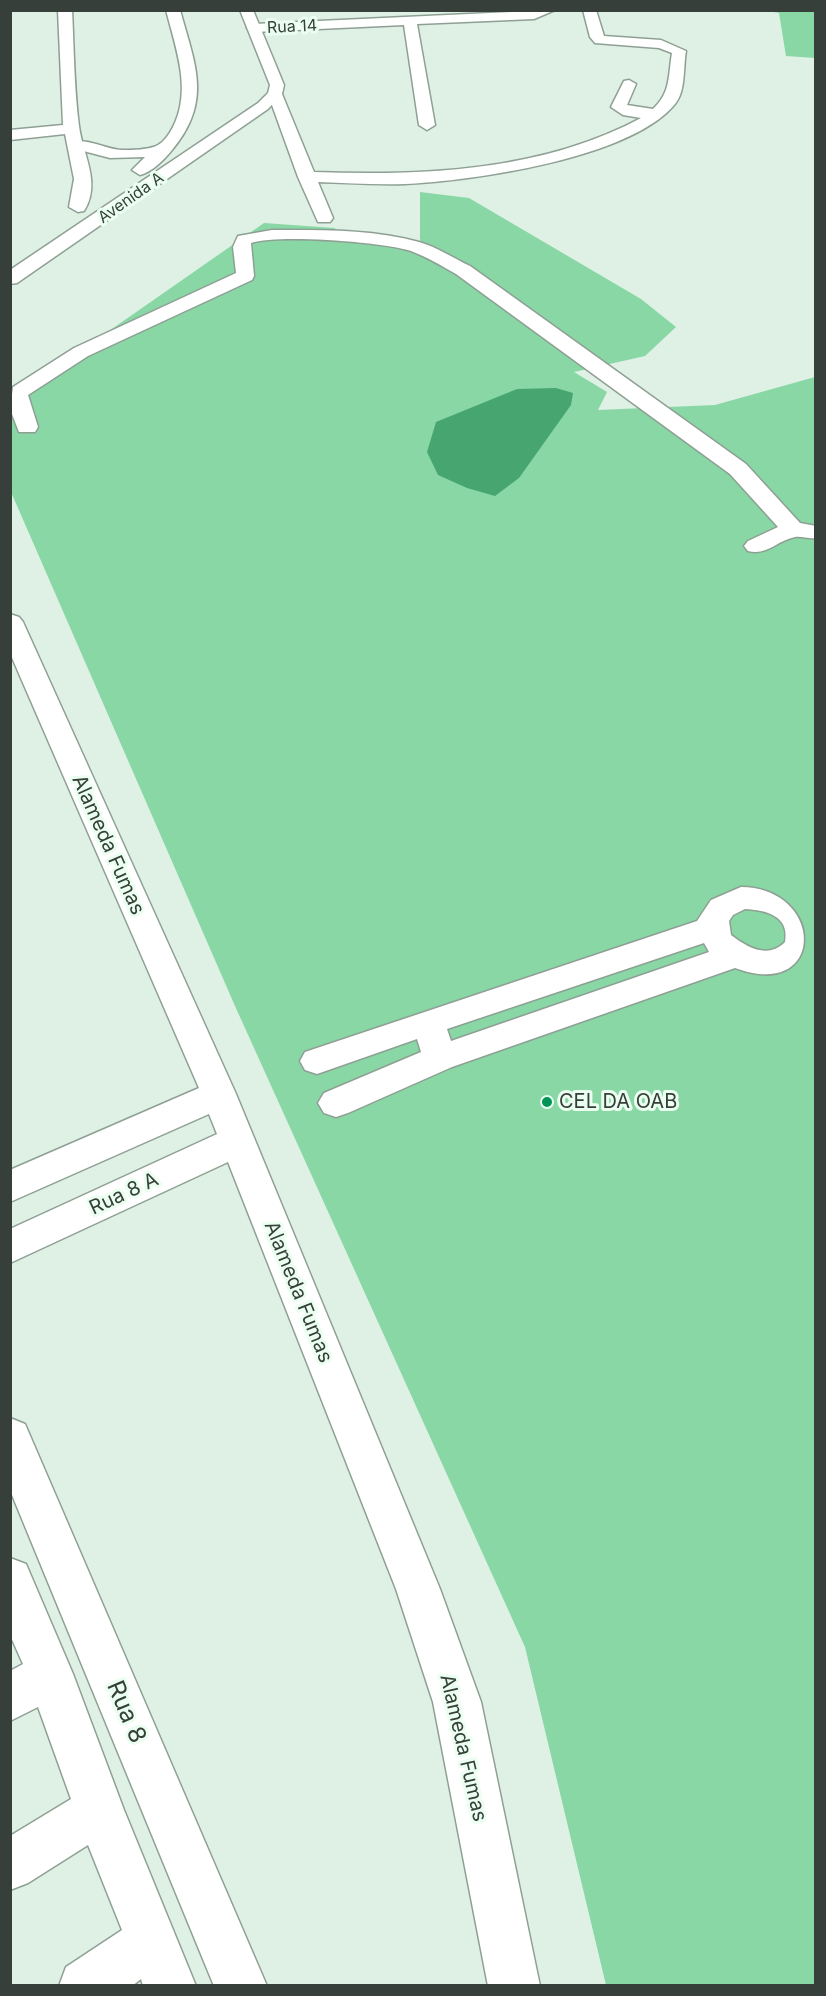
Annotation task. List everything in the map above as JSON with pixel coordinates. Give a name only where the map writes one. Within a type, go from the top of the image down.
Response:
[{"type":"street","name":"Avenida A","points":[[59,220],[78,207],[83,198],[78,145],[71,129],[65,10]]},
{"type":"street","points":[[122,183],[165,148],[186,122],[192,97],[192,86],[173,10]]},
{"type":"street","points":[[246,10],[277,86],[275,94],[287,120],[306,177],[324,218]]},
{"type":"street","points":[[306,177],[418,179],[460,175],[543,158],[609,138],[656,114],[671,100],[679,51],[661,44],[600,40],[589,10]]},
{"type":"street","name":"Rua 14","points":[[254,28],[548,12]]},
{"type":"street","points":[[410,21],[428,125]]},
{"type":"street","points":[[629,84],[619,106],[628,112],[656,114]]},
{"type":"street","name":"Avenida A","points":[[10,279],[256,110],[275,94]]},
{"type":"street","points":[[256,110],[287,120]]},
{"type":"street","points":[[10,135],[71,129]]},
{"type":"street","points":[[78,145],[108,154],[125,155],[165,148]]},
{"type":"street","points":[[78,207],[96,198]]},
{"type":"street","points":[[27,427],[17,396],[20,391],[81,352],[245,276],[241,245],[244,240],[252,236],[282,233],[412,246],[463,270],[738,469],[804,531],[756,546]]},
{"type":"street","name":"Alameda Fumas","points":[[10,622],[219,1094],[418,1589],[456,1702],[514,1986]]},
{"type":"street","points":[[785,907],[816,896]]},
{"type":"street","points":[[741,898],[771,900],[785,907],[795,915],[810,934],[797,951],[780,961],[765,963],[734,956],[715,938],[712,928],[719,909],[741,898]]},
{"type":"street","points":[[317,1060],[712,928]]},
{"type":"street","points":[[336,1103],[440,1058],[734,956]]},
{"type":"street","points":[[428,1022],[440,1058]]},
{"type":"street","points":[[10,1187],[219,1094]]},
{"type":"street","name":"Rua 8 A","points":[[10,1246],[237,1141]]},
{"type":"street","name":"Rua 8","points":[[10,1438],[241,1986]]},
{"type":"street","points":[[10,1580],[30,1686],[99,1810],[162,1963],[85,1986]]},
{"type":"street","points":[[10,1865],[99,1810]]},
{"type":"shaded area","points":[[768,11],[815,11],[815,58],[786,56],[779,13]]},
{"type":"shaded area","name":"CEL DA OAB","points":[[420,192],[469,198],[641,299],[676,327],[645,356],[574,372],[607,392],[598,410],[715,405],[815,377],[815,1985],[606,1985],[525,1647],[235,1006],[11,492],[10,400],[264,223],[334,228],[354,240],[420,245]]},
{"type":"shaded area","points":[[556,388],[573,393],[571,405],[519,478],[495,496],[467,488],[438,475],[427,452],[436,422],[517,389]]},
{"type":"place","name":"CEL DA OAB","points":[[547,1102]]}]
